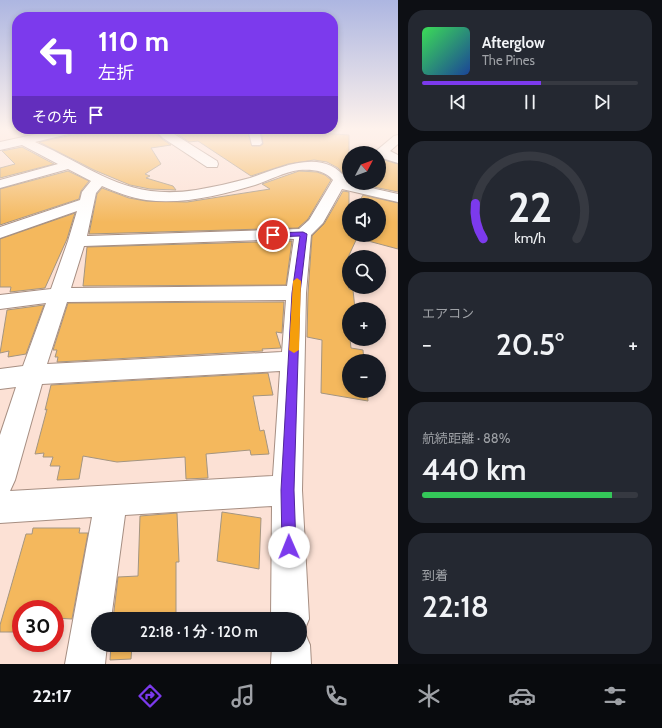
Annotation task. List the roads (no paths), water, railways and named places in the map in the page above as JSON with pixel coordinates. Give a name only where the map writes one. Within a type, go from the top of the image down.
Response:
[{"type":"street","points":[[61,160],[100,180],[122,189],[143,195],[182,196],[254,181],[304,165],[335,173],[340,180],[315,223],[303,234],[296,293],[287,490],[290,612]]},
{"type":"street","points":[[206,160],[212,164]]},
{"type":"street","points":[[0,184],[69,165]]},
{"type":"street","points":[[0,480],[32,375],[76,241],[89,192],[100,180]]},
{"type":"street","points":[[338,184],[398,198]]},
{"type":"street","points":[[0,233],[86,203]]},
{"type":"street","points":[[76,241],[303,234]]},
{"type":"street","points":[[0,302],[58,295],[296,293]]},
{"type":"street","points":[[0,379],[32,375],[294,361]]},
{"type":"street","points":[[0,507],[287,490]]},
{"type":"street","points":[[86,664],[111,500]]},
{"type":"street","points":[[291,652],[291,664]]}]
